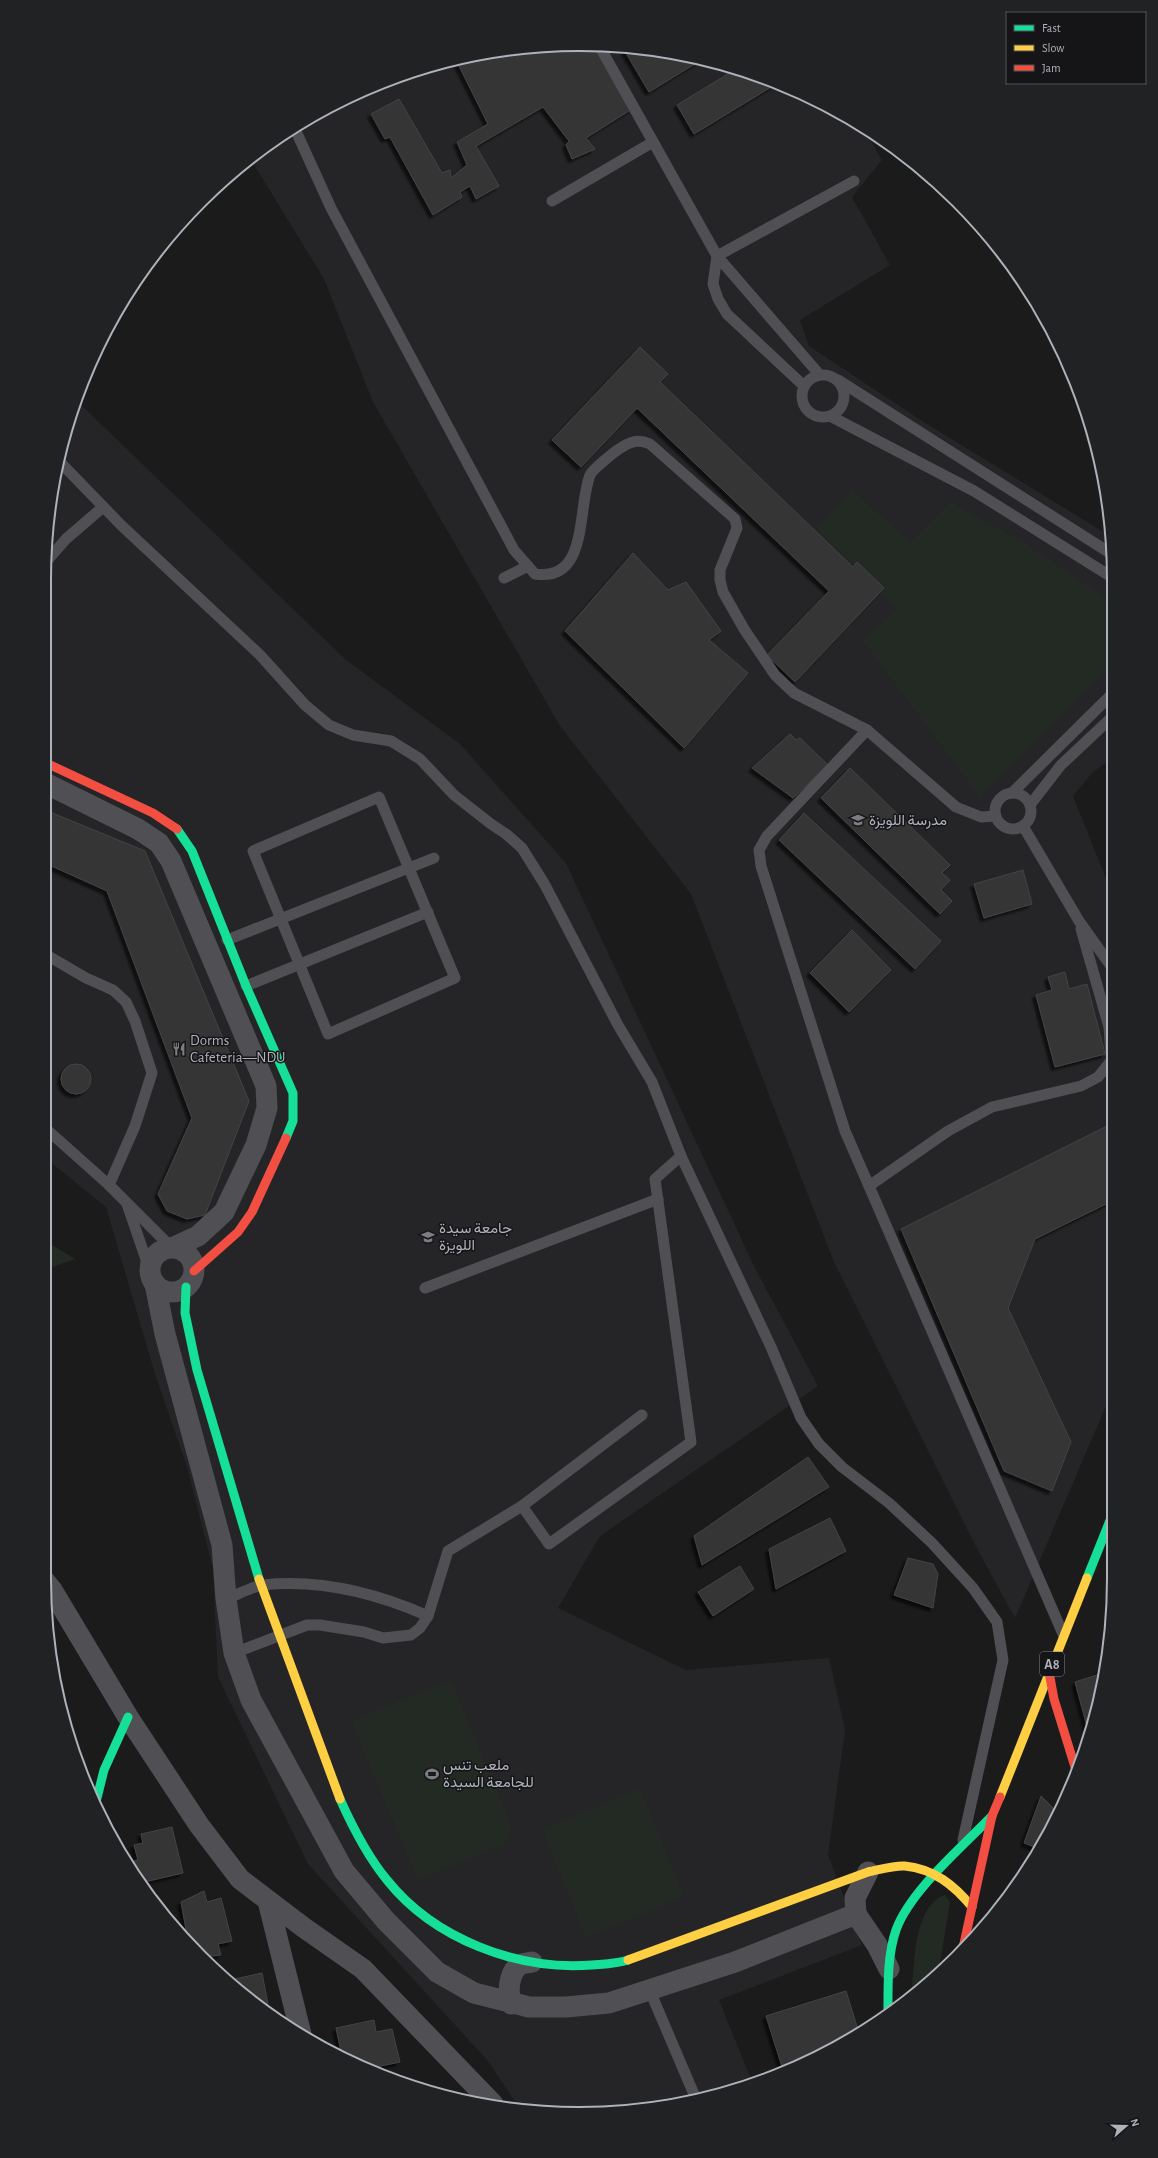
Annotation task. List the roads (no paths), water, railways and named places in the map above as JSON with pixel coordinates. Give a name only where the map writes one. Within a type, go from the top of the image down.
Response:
[{"type":"main road","points":[[51,772],[154,813],[176,828],[192,851],[246,986],[293,1093],[293,1121],[252,1212],[238,1232],[190,1279],[185,1313],[197,1370],[261,1586],[279,1637],[340,1799],[359,1840],[387,1881],[423,1916],[463,1940],[532,1962],[582,1966],[620,1963],[868,1872],[904,1866],[936,1874],[958,1890],[972,1907]]},
{"type":"main road","name":"A8","points":[[965,1938],[992,1816],[1048,1672],[1107,1528]]},
{"type":"main road","points":[[1048,1672],[1054,1700],[1074,1763]]},
{"type":"main road","points":[[98,1796],[104,1770],[128,1717]]},
{"type":"main road","name":"A8","points":[[888,2006],[889,1969],[897,1929],[908,1909],[936,1874],[992,1816]]},
{"type":"street","points":[[51,774],[159,843],[171,861],[266,1086],[267,1108],[256,1145],[224,1212],[198,1236],[160,1251],[152,1260],[152,1277],[165,1334],[222,1545],[226,1599],[234,1653],[251,1700],[344,1871],[386,1921],[437,1972],[474,1993],[511,2004],[529,2007],[566,2007],[609,2003],[650,1991],[735,1962],[856,1914]]},
{"type":"street","points":[[152,1277],[161,1290],[170,1292],[179,1291],[190,1279],[193,1263],[189,1255],[182,1250],[173,1247]]},
{"type":"street","points":[[51,1589],[128,1717],[208,1837],[240,1879],[268,1901],[363,1969],[488,2099]]},
{"type":"street","points":[[868,1872],[855,1898],[856,1914],[877,1945],[889,1969]]},
{"type":"street","points":[[268,1901],[299,2026]]},
{"type":"street","points":[[511,2004],[508,1992],[513,1973],[520,1965],[532,1962]]},
{"type":"lane","points":[[603,52],[717,256],[819,374]]},
{"type":"lane","points":[[297,133],[331,208],[514,550],[535,574],[545,576],[560,572],[575,556],[590,474],[618,449],[631,442],[640,440],[650,444],[734,519],[737,528],[735,536],[720,570],[722,592],[775,676],[794,693],[867,730],[956,807],[981,817],[996,816]]},
{"type":"lane","points":[[552,202],[653,142]]},
{"type":"lane","points":[[717,256],[854,180]]},
{"type":"lane","points":[[717,256],[713,284],[718,299],[727,314],[804,386]]},
{"type":"lane","points":[[838,380],[844,389],[845,400],[840,410],[830,416],[820,417],[811,414],[804,406],[802,396],[804,386],[810,378],[819,374],[829,375],[838,380],[1106,551]]},
{"type":"lane","points":[[830,416],[974,491],[1107,574]]},
{"type":"lane","points":[[63,466],[103,507],[260,655],[305,705],[329,725],[352,736],[391,741],[420,759],[454,795],[490,824],[506,834],[522,848],[545,885],[618,1025],[652,1082],[681,1156],[771,1347],[801,1418],[818,1444],[842,1467],[889,1503],[932,1543],[973,1588],[997,1622],[1003,1660],[961,1849]]},
{"type":"lane","points":[[52,556],[66,539],[103,507]]},
{"type":"lane","points":[[504,578],[528,566]]},
{"type":"lane","points":[[1012,793],[1107,699]]},
{"type":"lane","points":[[1030,805],[1060,765],[1107,723]]},
{"type":"lane","points":[[867,730],[767,836],[759,850],[763,873],[842,1124],[966,1413],[1064,1634]]},
{"type":"lane","points":[[1012,793],[1019,794],[1026,798],[1030,805],[1031,813],[1028,821],[1023,826],[1015,829],[1007,828],[1000,823],[996,816],[995,808],[998,801],[1004,795],[1012,793]]},
{"type":"lane","points":[[379,796],[428,912],[455,978],[328,1034],[253,850],[379,796]]},
{"type":"lane","points":[[1023,826],[1079,921],[1107,960]]},
{"type":"lane","points":[[227,940],[434,858]]},
{"type":"lane","points":[[246,986],[428,912]]},
{"type":"lane","points":[[1079,921],[1107,1020]]},
{"type":"lane","points":[[51,958],[86,978],[113,990],[126,1002],[135,1021],[152,1073],[135,1126],[109,1185]]},
{"type":"lane","points":[[869,1186],[948,1131],[992,1107],[1081,1086],[1098,1077],[1107,1066]]},
{"type":"lane","points":[[51,1133],[109,1185],[173,1247]]},
{"type":"lane","points":[[522,1506],[549,1544],[691,1442],[655,1179],[681,1156]]},
{"type":"lane","points":[[425,1288],[658,1199]]},
{"type":"lane","points":[[126,1202],[152,1277]]},
{"type":"lane","points":[[234,1653],[307,1625],[320,1625],[364,1632],[384,1638],[411,1635],[420,1628],[428,1616],[448,1550],[522,1506],[642,1415]]},
{"type":"lane","points":[[226,1599],[261,1586],[300,1585],[346,1588],[400,1603],[428,1616]]},
{"type":"lane","points":[[650,1991],[694,2094]]},
{"type":"place","name":"مدرسة اللويزة","points":[[858,820]]},
{"type":"place","name":"Dorms Cafeteria—NDU","points":[[179,1049]]},
{"type":"place","name":"جامعة سيدة اللويزة","points":[[428,1237]]},
{"type":"place","name":"ملعب تنس للجامعة السيدة","points":[[432,1774]]}]
